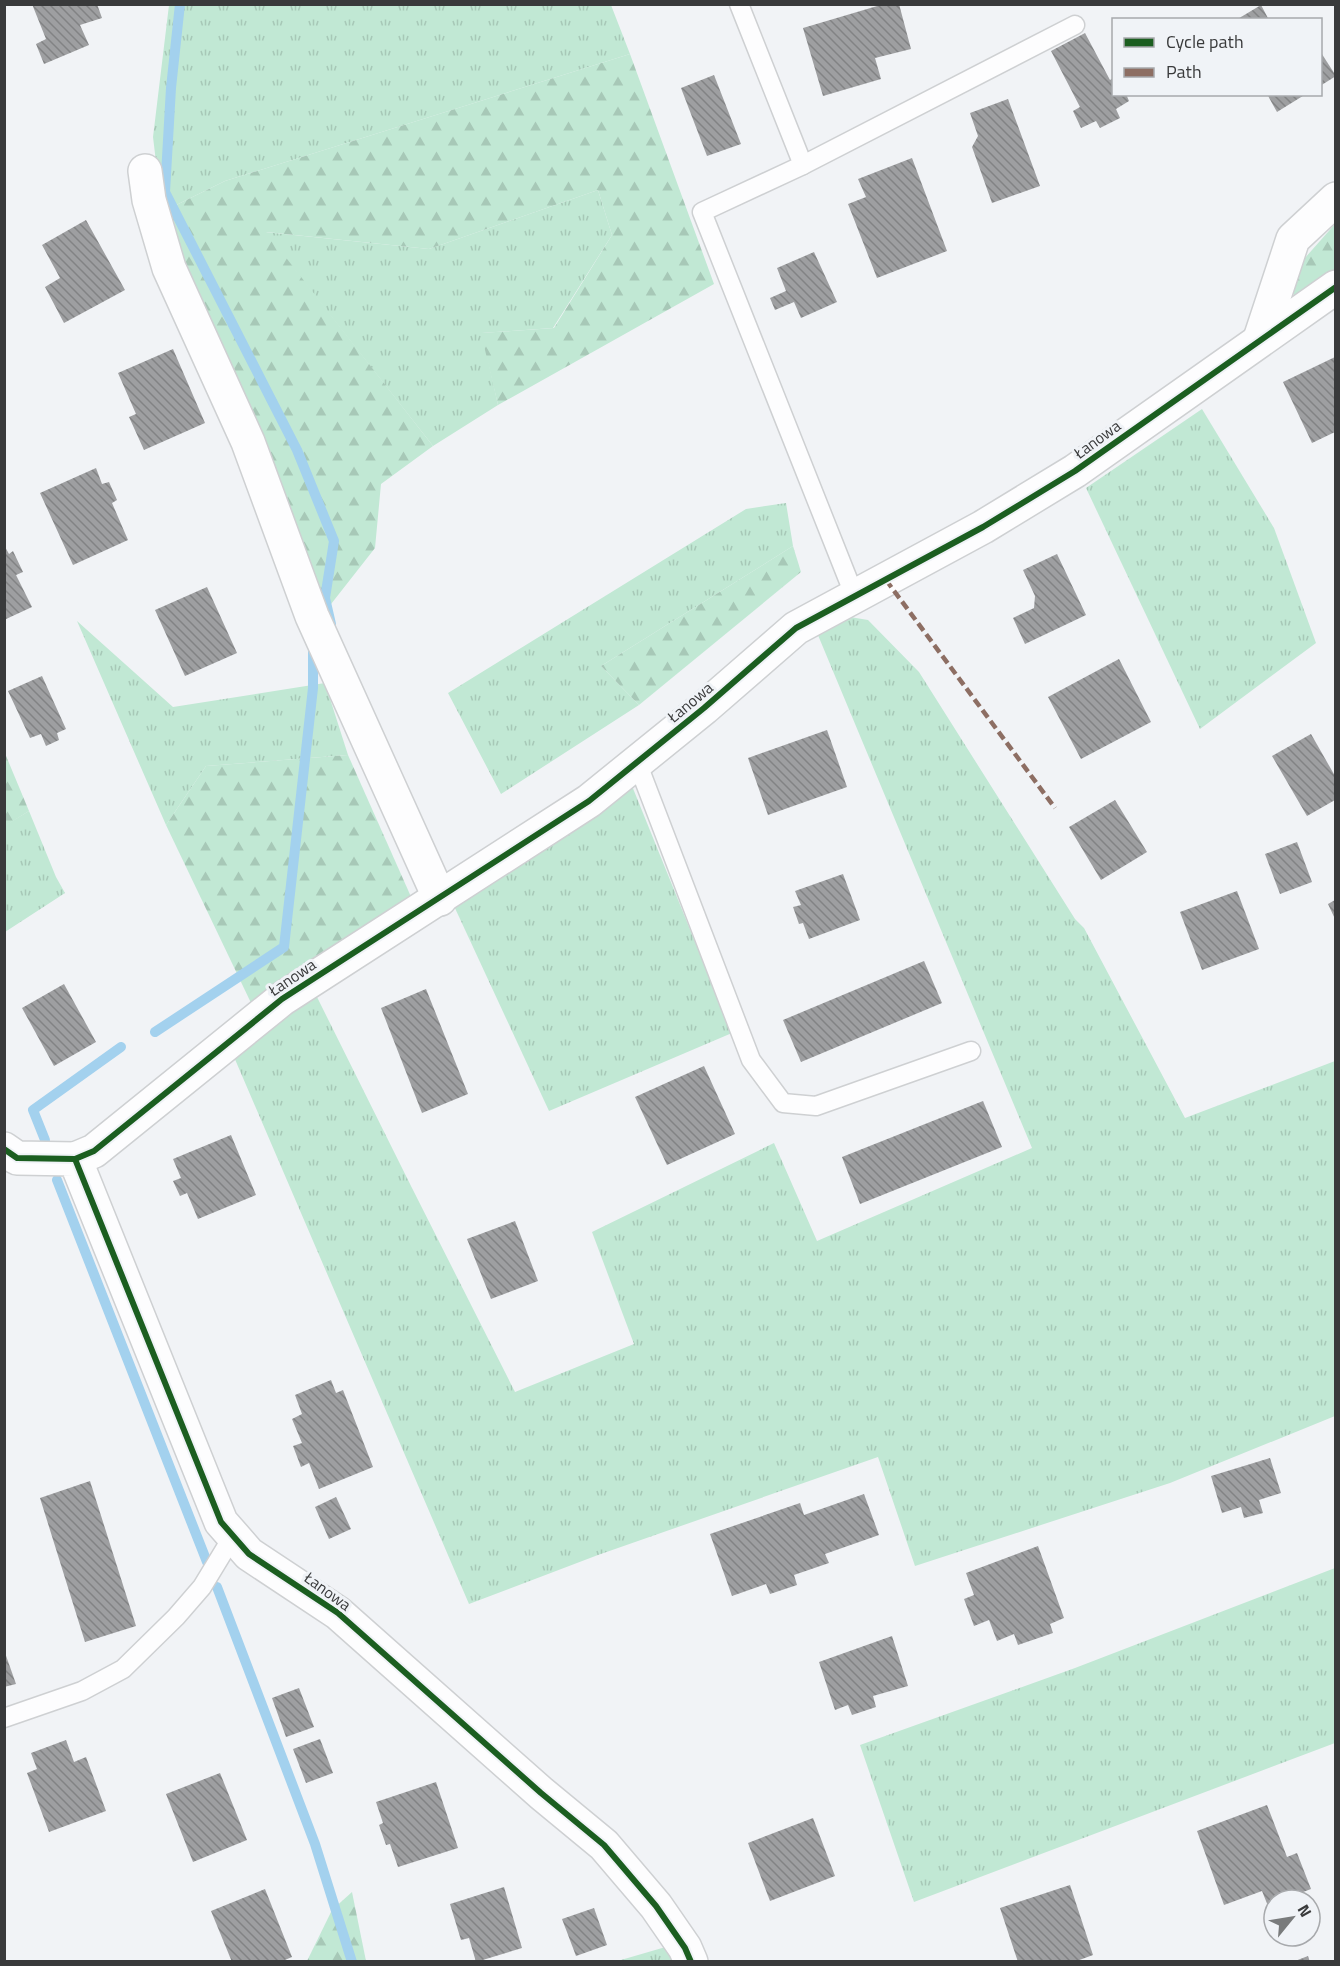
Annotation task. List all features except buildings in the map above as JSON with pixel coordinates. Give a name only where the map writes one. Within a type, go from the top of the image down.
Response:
[{"type":"street","points":[[145,171],[149,200],[169,268],[248,442],[312,616],[440,899]]},
{"type":"street","points":[[1260,339],[1293,239],[1335,199]]},
{"type":"street","name":"Łanowa","points":[[4,1149],[16,1158],[75,1159],[94,1151],[282,999],[589,801],[704,708],[796,628],[983,527],[1075,471],[1260,339],[1280,328],[1335,286]]},
{"type":"street","name":"Łanowa","points":[[75,1159],[221,1522],[249,1554],[338,1613],[604,1845],[656,1906],[685,1948],[691,1962]]},
{"type":"lane","points":[[739,4],[802,165]]},
{"type":"lane","points":[[855,597],[702,212],[802,165],[1075,25]]},
{"type":"lane","points":[[637,762],[751,1060],[783,1103],[816,1106],[971,1051]]},
{"type":"lane","points":[[4,1718],[82,1691],[123,1669],[176,1617],[202,1587],[233,1536]]},
{"type":"green space","points":[[169,5],[611,5],[630,54],[225,181],[162,212],[153,137]]},
{"type":"green space","points":[[630,54],[714,284],[498,405],[481,333],[554,328],[612,235],[598,190],[429,249],[266,232],[433,446],[381,484],[375,548],[324,613],[162,212],[225,181]]},
{"type":"green space","points":[[598,190],[612,235],[553,328],[482,333],[498,405],[433,446],[265,232],[429,249]]},
{"type":"green space","points":[[1335,224],[1335,279],[1296,304],[1289,276]]},
{"type":"green space","points":[[1202,409],[1274,528],[1316,643],[1200,729],[1086,488]]},
{"type":"green space","points":[[786,503],[793,546],[601,666],[639,705],[501,794],[448,693],[746,509]]},
{"type":"green space","points":[[793,546],[801,572],[639,705],[601,666]]},
{"type":"green space","points":[[844,616],[868,620],[919,672],[1075,919],[1084,928],[1185,1118],[1335,1061],[1335,1416],[1170,1483],[915,1566],[878,1457],[598,1555],[469,1604],[231,1050],[313,989],[515,1392],[634,1344],[592,1232],[774,1143],[817,1241],[1032,1148],[815,628]]},
{"type":"green space","points":[[77,621],[173,707],[325,683],[348,755],[206,766],[166,825]]},
{"type":"green space","points":[[4,751],[29,811],[5,826],[4,826]]},
{"type":"green space","points":[[348,755],[412,899],[252,1005],[166,825],[206,766]]},
{"type":"green space","points":[[630,781],[732,1033],[549,1111],[454,906]]},
{"type":"green space","points":[[29,811],[56,877],[65,893],[5,932],[4,826]]},
{"type":"green space","points":[[1335,1568],[1335,1743],[914,1902],[860,1745],[1075,1668]]},
{"type":"green space","points":[[352,1892],[366,1961],[307,1961],[332,1910]]},
{"type":"green space","points":[[669,1946],[679,1962],[614,1962]]},
{"type":"waterway","points":[[180,4],[171,88],[165,192],[297,450],[334,541],[325,598],[331,624]]},
{"type":"waterway","points":[[155,1032],[284,947],[313,688],[313,647]]},
{"type":"waterway","points":[[45,1140],[33,1110],[121,1047]]},
{"type":"waterway","points":[[57,1180],[207,1562]]},
{"type":"waterway","points":[[217,1587],[315,1844],[352,1962]]},
{"type":"marked path","points":[[886,580],[1055,808]]},
{"type":"cycle path","points":[[75,1159],[94,1151],[282,999],[589,801],[704,708],[796,628],[983,527],[1075,471],[1336,287]]},
{"type":"cycle path","points":[[4,1149],[17,1158],[75,1159],[221,1522],[249,1554],[338,1613],[541,1793],[604,1845],[656,1906],[685,1948],[691,1962]]}]
